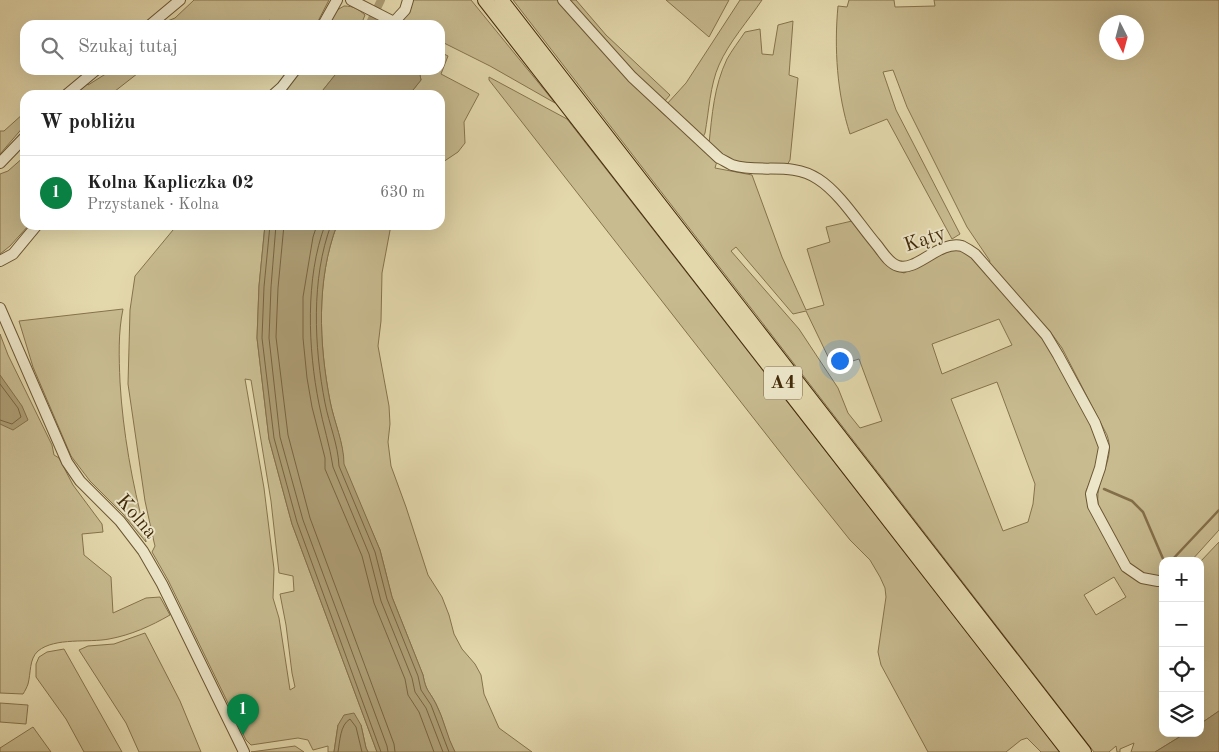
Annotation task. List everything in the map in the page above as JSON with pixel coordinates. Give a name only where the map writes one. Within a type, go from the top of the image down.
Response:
[{"type":"highway","name":"A4","points":[[485,0],[1069,752]]},
{"type":"highway","name":"A4","points":[[501,0],[1084,752]]},
{"type":"street","points":[[156,20],[180,0]]},
{"type":"street","points":[[326,20],[337,0]]},
{"type":"street","points":[[351,0],[390,20]]},
{"type":"street","points":[[396,20],[405,10],[408,0]]},
{"type":"street","name":"Kąty","points":[[562,0],[632,77],[719,158],[732,165],[781,168],[808,173],[817,178],[841,199],[884,255],[898,266],[908,266],[951,246],[961,246],[975,254],[1046,335],[1058,355],[1095,422],[1104,446],[1091,494],[1093,506],[1126,567],[1142,578],[1158,581]]},
{"type":"street","points":[[72,90],[90,75]]},
{"type":"street","points":[[279,90],[291,75]]},
{"type":"street","points":[[0,163],[20,142]]},
{"type":"street","points":[[0,261],[12,254],[33,230]]},
{"type":"street","name":"Kolna","points":[[0,308],[67,462],[80,481],[120,521],[143,551],[166,592],[244,752]]},
{"type":"shaded area","points":[[194,0],[329,0],[319,20],[170,20],[175,18]]},
{"type":"shaded area","points":[[412,0],[471,0],[555,103],[490,66],[445,44],[445,20],[404,20],[403,18]]},
{"type":"shaded area","points":[[513,0],[558,0],[658,109],[717,161],[715,168],[752,175],[782,257],[806,310],[824,305],[807,249],[830,242],[826,227],[852,221],[890,267],[904,273],[931,257],[946,251],[962,250],[966,252],[974,258],[1041,335],[1058,360],[1102,447],[1097,466],[1086,491],[1090,509],[1140,580],[1159,585],[1159,737],[1179,737],[1155,752],[1131,752],[1134,743],[1120,749],[1120,752],[1117,752],[1116,746],[1109,752],[1094,752]],"holes":[[[736,247],[793,314],[806,311],[833,367],[859,359],[882,421],[860,428],[848,413],[838,388],[799,329],[731,251]],[[999,319],[1012,345],[942,374],[932,344]],[[997,382],[1035,484],[1033,504],[1028,522],[1003,531],[951,399]],[[1114,577],[1126,597],[1096,615],[1084,595]]]},
{"type":"shaded area","points":[[567,0],[576,0],[606,35],[670,95],[664,102],[629,70]]},
{"type":"shaded area","points":[[666,0],[729,0],[709,37]]},
{"type":"shaded area","points":[[740,0],[762,0],[733,40],[719,65],[703,137],[666,105],[686,83]]},
{"type":"shaded area","points":[[849,0],[894,0],[895,7],[935,6],[934,0],[1219,0],[1219,530],[1195,557],[1159,557],[1159,577],[1142,574],[1128,564],[1099,509],[1099,489],[1109,454],[1107,435],[1062,348],[1049,330],[1040,323],[989,263],[990,261],[967,227],[907,107],[893,70],[883,72],[896,110],[960,234],[952,239],[887,119],[850,134],[839,87],[836,38],[838,6],[847,7]]},
{"type":"shaded area","points":[[344,6],[356,8],[365,15],[363,20],[328,20],[332,13]]},
{"type":"shaded area","points":[[793,21],[789,75],[798,78],[790,160],[787,165],[736,163],[722,156],[709,144],[714,101],[723,69],[745,32],[760,29],[762,54],[773,55],[778,25]]},
{"type":"shaded area","points":[[104,75],[136,75],[116,90],[80,90]]},
{"type":"shaded area","points":[[296,75],[335,75],[323,90],[284,90]]},
{"type":"shaded area","points":[[420,75],[443,75],[479,94],[464,122],[465,143],[458,152],[445,161],[445,90],[413,90],[421,80]]},
{"type":"shaded area","points":[[489,77],[567,119],[1060,752],[1041,752],[1027,738],[1021,740],[1006,752],[928,752],[881,665],[878,652],[886,597],[885,588],[870,560],[850,540],[798,475],[489,80]]},
{"type":"shaded area","points":[[20,117],[20,131],[0,154],[0,131],[4,131]]},
{"type":"shaded area","points":[[20,160],[20,230],[24,230],[0,254],[0,174],[8,171]]},
{"type":"shaded area","points":[[173,230],[265,230],[259,286],[257,338],[269,439],[292,524],[377,752],[368,752],[361,725],[338,725],[334,752],[328,752],[328,746],[313,750],[308,740],[298,738],[251,745],[246,740],[168,580],[152,552],[155,546],[145,501],[128,384],[130,310],[135,276]],"holes":[[[245,379],[251,380],[271,501],[279,573],[293,576],[294,591],[280,594],[295,687],[290,690],[279,618],[273,598],[274,569],[264,488]]]},
{"type":"shaded area","points":[[335,230],[390,230],[382,273],[381,321],[378,346],[389,406],[388,442],[391,466],[428,575],[442,597],[454,634],[462,649],[475,664],[481,675],[484,694],[499,728],[532,752],[455,752],[439,710],[424,681],[392,597],[380,550],[343,464],[342,448],[326,379],[322,335],[323,290],[330,246]]},
{"type":"shaded area","points":[[123,309],[119,345],[121,401],[129,457],[146,542],[123,514],[90,481],[71,456],[33,367],[19,321]]},
{"type":"shaded area","points":[[0,334],[8,355],[52,445],[54,455],[59,458],[73,485],[102,524],[103,532],[82,534],[84,555],[111,577],[113,613],[146,598],[160,597],[170,615],[141,630],[125,635],[101,640],[63,642],[45,647],[38,651],[33,658],[28,684],[23,694],[0,693]]},
{"type":"shaded area","points":[[1219,542],[1219,711],[1204,721],[1204,602],[1204,558]]},
{"type":"shaded area","points":[[145,633],[180,701],[201,752],[139,752],[126,723],[79,650],[88,646],[114,644]]},
{"type":"shaded area","points":[[64,649],[122,752],[84,752],[66,719],[36,677],[36,664],[39,657],[47,652]]},
{"type":"shaded area","points":[[0,703],[28,705],[26,724],[0,722]]},
{"type":"shaded area","points":[[33,727],[51,752],[0,752],[0,748]]},
{"type":"shaded area","points":[[295,746],[304,752],[251,752]]},
{"type":"water","points":[[335,75],[420,75],[421,80],[413,90],[323,90]]},
{"type":"water","points":[[265,230],[335,230],[330,246],[323,290],[322,335],[326,379],[344,464],[380,550],[392,597],[423,675],[425,685],[439,710],[455,752],[377,752],[292,524],[269,439],[257,338],[259,286]]},
{"type":"water","points":[[0,375],[22,406],[28,420],[13,430],[0,424]]},
{"type":"water","points":[[1219,711],[1219,752],[1155,752],[1179,737],[1204,737],[1204,721]]},
{"type":"water","points":[[354,713],[361,725],[368,752],[334,752],[338,725],[344,715]]},
{"type":"waterway","points":[[371,20],[381,0]]},
{"type":"waterway","points":[[1104,489],[1132,501],[1143,512],[1162,557]]},
{"type":"waterway","points":[[1175,557],[1219,510]]},
{"type":"place","name":"Kolna Kapliczka 02","points":[[243,735]]}]
